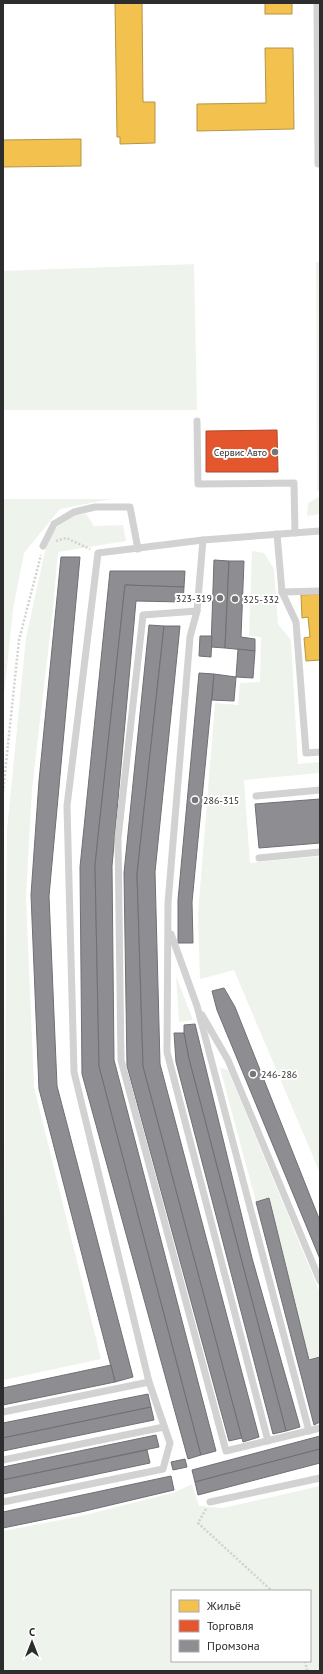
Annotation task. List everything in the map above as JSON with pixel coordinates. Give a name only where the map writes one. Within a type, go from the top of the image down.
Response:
[{"type":"lane","points":[[317,3],[318,164]]},
{"type":"lane","points":[[197,421],[198,484],[294,483],[295,533]]},
{"type":"lane","points":[[44,546],[54,524],[74,512],[95,507],[130,507],[138,549]]},
{"type":"lane","points":[[3,1502],[163,1469],[170,1443],[149,1382],[74,1072],[67,806],[98,553],[203,540],[320,531]]},
{"type":"lane","points":[[277,534],[282,592],[296,622],[306,753],[320,752]]},
{"type":"lane","points":[[203,540],[197,612],[190,645],[168,903],[167,1052],[268,1441]]},
{"type":"lane","points":[[282,592],[320,590]]},
{"type":"lane","points":[[197,612],[143,615],[118,838],[121,1060],[226,1451],[320,1428]]},
{"type":"lane","points":[[256,796],[320,790]]},
{"type":"lane","points":[[259,858],[320,852]]},
{"type":"lane","points":[[169,929],[197,1006],[309,1431]]},
{"type":"lane","points":[[197,1006],[228,1060],[320,1281]]},
{"type":"lane","points":[[3,1412],[149,1382]]},
{"type":"lane","points":[[3,1460],[164,1426]]},
{"type":"lane","points":[[210,1502],[320,1478]]},
{"type":"path","points":[[3,792],[19,640],[44,546],[66,538],[98,553]]},
{"type":"path","points":[[210,1502],[198,1523],[271,1590]]},
{"type":"shaded area","points":[[316,262],[320,262],[320,489],[317,491]]},
{"type":"shaded area","points":[[194,264],[197,410],[3,410],[3,271]]},
{"type":"shaded area","points":[[320,496],[320,514],[307,516],[308,503]]},
{"type":"shaded area","points":[[3,499],[111,499],[60,509],[24,553],[13,609],[3,705]]},
{"type":"shaded area","points":[[86,514],[94,526],[123,525],[126,541],[58,552],[53,609],[32,789],[26,897],[34,1087],[101,1359],[3,1380],[7,830],[26,638],[45,551],[53,530],[75,515]]},
{"type":"shaded area","points":[[252,551],[264,553],[274,569],[278,624],[291,640],[298,764],[320,762],[320,773],[244,780],[250,863],[320,856],[320,1173],[234,970],[200,979],[198,914],[215,703],[238,705],[240,683],[260,682],[261,637],[249,636]]},
{"type":"shaded area","points":[[176,976],[193,1020],[179,1022]]},
{"type":"shaded area","points":[[220,1068],[228,1070],[320,1293],[320,1357],[309,1360],[269,1199],[256,1202]]},
{"type":"shaded area","points":[[192,1484],[199,1506],[223,1508],[320,1486],[320,1671],[3,1671],[3,1531],[81,1516],[176,1492]]},
{"type":"building: Жильё","points":[[115,3],[142,3],[143,102],[155,102],[155,143],[120,144],[120,137],[117,137]]},
{"type":"building: Жильё","points":[[265,3],[292,3],[292,14],[265,14]]},
{"type":"building: Жильё","points":[[265,48],[293,48],[294,129],[197,131],[197,104],[266,103]]},
{"type":"building: Жильё","points":[[81,139],[81,166],[3,167],[3,140]]},
{"type":"building: Жильё","points":[[320,594],[320,660],[306,661],[304,638],[310,637],[308,617],[302,618],[301,595]]},
{"type":"building: Торговля","points":[[277,430],[278,472],[206,472],[206,431]]},
{"type":"building: Промзона","points":[[61,557],[80,557],[49,896],[57,1086],[133,1377],[115,1382],[39,1089],[31,895],[39,781]]},
{"type":"building: Промзона","name":"323-319","points":[[214,560],[229,561],[225,648],[211,647]]},
{"type":"building: Промзона","name":"325-332","points":[[229,561],[244,561],[241,637],[255,639],[255,651],[225,648]]},
{"type":"building: Промзона","points":[[110,571],[185,571],[184,587],[125,585],[95,865],[99,1066],[201,1455],[188,1459],[82,1074],[80,867]]},
{"type":"building: Промзона","points":[[125,585],[184,587],[183,602],[136,601],[112,866],[114,1060],[216,1451],[201,1455],[99,1066],[95,865]]},
{"type":"building: Промзона","points":[[149,625],[164,626],[137,874],[143,1066],[242,1438],[229,1441],[127,1066],[124,873]]},
{"type":"building: Промзона","points":[[164,626],[180,626],[155,872],[160,1064],[259,1437],[243,1442],[143,1066],[137,874]]},
{"type":"building: Промзона","points":[[200,636],[212,636],[211,657],[199,656]]},
{"type":"building: Промзона","points":[[238,649],[255,651],[253,678],[236,677]]},
{"type":"building: Промзона","name":"286-315","points":[[199,673],[214,674],[192,902],[193,943],[178,943],[178,900]]},
{"type":"building: Промзона","points":[[214,674],[236,677],[234,701],[212,700]]},
{"type":"building: Промзона","points":[[320,799],[320,843],[259,848],[255,804]]},
{"type":"building: Промзона","name":"246-286","points":[[224,988],[235,1007],[320,1221],[320,1259],[217,1010],[212,991]]},
{"type":"building: Промзона","points":[[195,1024],[252,1258],[300,1427],[286,1431],[189,1059],[184,1025]]},
{"type":"building: Промзона","points":[[174,1033],[184,1033],[189,1059],[286,1431],[273,1434],[176,1062]]},
{"type":"building: Промзона","points":[[269,1198],[309,1360],[320,1357],[320,1422],[314,1425],[256,1202]]},
{"type":"building: Промзона","points":[[111,1365],[115,1382],[3,1405],[3,1388]]},
{"type":"building: Промзона","points":[[148,1394],[151,1407],[3,1438],[3,1423]]},
{"type":"building: Промзона","points":[[151,1407],[154,1420],[3,1451],[3,1438]]},
{"type":"building: Промзона","points":[[156,1435],[159,1447],[3,1480],[3,1467]]},
{"type":"building: Промзона","points":[[320,1436],[320,1449],[195,1482],[192,1470]]},
{"type":"building: Промзона","points":[[320,1449],[320,1463],[198,1495],[195,1482]]},
{"type":"building: Промзона","points":[[147,1450],[150,1463],[3,1494],[3,1480]]},
{"type":"building: Промзона","points":[[185,1459],[187,1467],[173,1470],[171,1462]]},
{"type":"building: Промзона","points":[[171,1476],[174,1490],[81,1512],[3,1528],[3,1512]]},
{"type":"place","name":"Сервис Авто","points":[[275,452]]},
{"type":"place","name":"323-319","points":[[220,598]]},
{"type":"place","name":"325-332","points":[[235,599]]},
{"type":"place","name":"286-315","points":[[195,800]]},
{"type":"place","name":"246-286","points":[[253,1074]]}]
